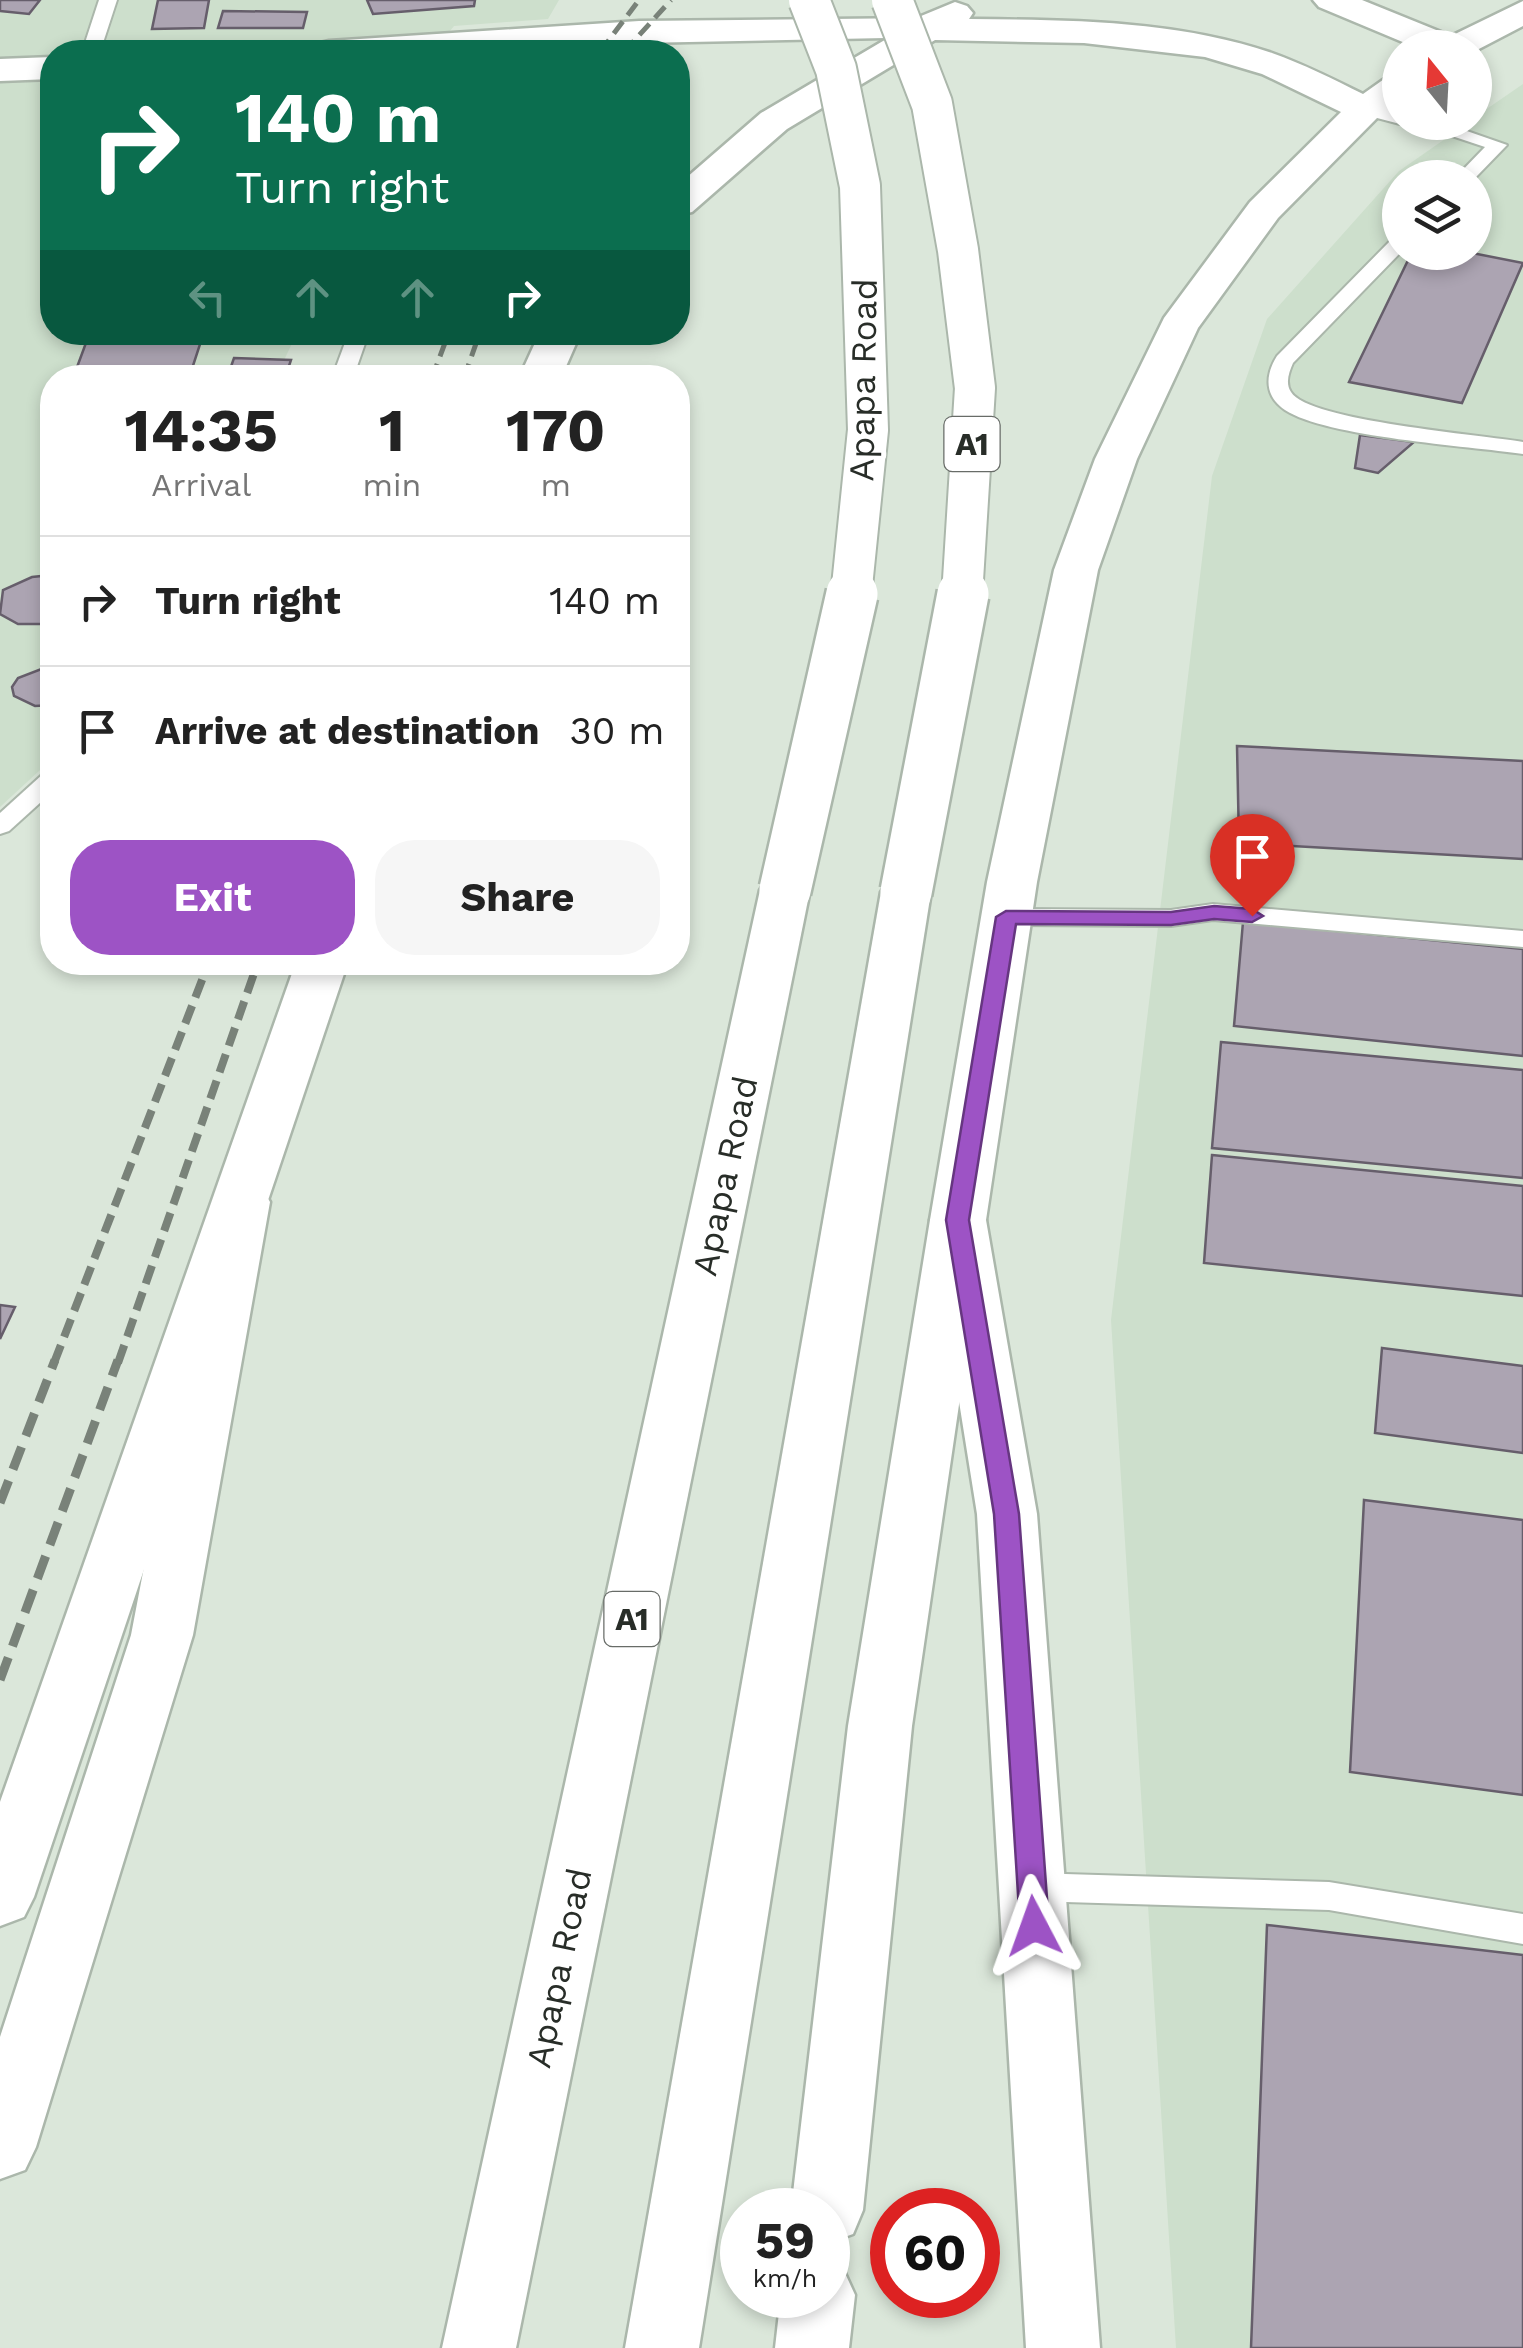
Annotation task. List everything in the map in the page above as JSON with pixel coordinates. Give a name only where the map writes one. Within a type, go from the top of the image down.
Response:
[{"type":"main road","name":"Apapa Road","points":[[479,2348],[785,890],[854,584],[868,430],[860,186],[836,69],[808,0]]},
{"type":"main road","points":[[639,32],[844,0]]},
{"type":"main road","points":[[559,40],[907,15],[980,0]]},
{"type":"main road","points":[[1331,0],[1407,30]]},
{"type":"main road","points":[[1488,30],[1523,12]]},
{"type":"main road","points":[[690,194],[907,15],[1178,43],[1245,56],[1382,102]]},
{"type":"main road","name":"A1","points":[[662,2348],[906,892],[964,587],[975,388],[958,250],[932,104],[907,15]]},
{"type":"main road","points":[[0,70],[40,68]]},
{"type":"main road","points":[[829,2188],[880,1726],[1006,917],[1076,570],[1116,459],[1178,326],[1264,210],[1382,109]]},
{"type":"main road","points":[[0,1896],[318,975]]},
{"type":"main road","points":[[0,2147],[162,1635],[242,1202]]},
{"type":"main road","points":[[958,1220],[1007,1514],[1062,2348]]},
{"type":"main road","points":[[812,2348],[815,2318]]},
{"type":"lane","points":[[96,40],[108,0]]},
{"type":"lane","points":[[1481,140],[1523,151]]},
{"type":"lane","points":[[1483,160],[1498,145]]},
{"type":"lane","points":[[1382,260],[1284,360],[1276,373],[1277,388],[1294,407],[1328,417],[1522,444]]},
{"type":"lane","points":[[0,826],[40,791]]},
{"type":"lane","points":[[1006,917],[1171,918],[1214,912],[1523,939]]},
{"type":"lane","points":[[1032,1887],[1329,1896],[1523,1928]]},
{"type":"shaded area","points":[[0,0],[559,0],[548,19],[454,26],[443,40],[40,40],[40,345],[291,345],[282,365],[40,365],[40,770],[0,807]]},
{"type":"shaded area","points":[[1523,84],[1523,2348],[1176,2348],[1111,1320],[1212,476],[1267,319],[1382,190],[1382,270],[1492,270],[1492,160],[1415,160],[1444,140],[1492,140],[1492,105]]},
{"type":"building","points":[[0,0],[40,0],[29,14],[0,11]]},
{"type":"building","points":[[158,0],[209,0],[204,28],[152,29]]},
{"type":"building","points":[[367,0],[475,0],[474,6],[373,14]]},
{"type":"building","points":[[223,11],[307,12],[303,28],[218,28]]},
{"type":"building","points":[[1492,257],[1523,263],[1462,403],[1349,382],[1403,270],[1492,270]]},
{"type":"building","points":[[85,345],[200,345],[193,365],[78,365]]},
{"type":"building","points":[[234,358],[291,360],[289,365],[232,365]]},
{"type":"building","points":[[1360,435],[1414,442],[1378,473],[1355,468]]},
{"type":"building","points":[[40,576],[40,624],[18,624],[0,614],[3,590]]},
{"type":"building","points":[[40,670],[40,706],[14,696],[12,687],[18,678]]},
{"type":"building","points":[[1237,746],[1523,761],[1523,859],[1239,843]]},
{"type":"building","points":[[1243,922],[1523,949],[1523,1056],[1234,1026]]},
{"type":"building","points":[[1221,1042],[1523,1070],[1523,1178],[1212,1148]]},
{"type":"building","points":[[1212,1155],[1523,1186],[1523,1296],[1204,1263]]},
{"type":"building","points":[[0,1305],[15,1307],[0,1339]]},
{"type":"building","points":[[1382,1348],[1523,1366],[1523,1453],[1375,1433]]},
{"type":"building","points":[[1364,1500],[1523,1520],[1523,1795],[1350,1772]]},
{"type":"building","points":[[1267,1925],[1523,1955],[1523,2348],[1251,2348]]},
{"type":"railway","points":[[609,40],[639,0]]},
{"type":"railway","points":[[635,40],[671,0]]},
{"type":"railway","points":[[437,365],[444,345]]},
{"type":"railway","points":[[469,365],[475,345]]},
{"type":"railway","points":[[54,1363],[204,975]]},
{"type":"railway","points":[[118,1363],[253,975]]},
{"type":"railway","points":[[0,1503],[55,1360]]},
{"type":"railway","points":[[0,1680],[118,1360]]},
{"type":"route","points":[[1034,1926],[1007,1514],[958,1220],[1006,917],[1171,918],[1214,912],[1252,916]]}]
